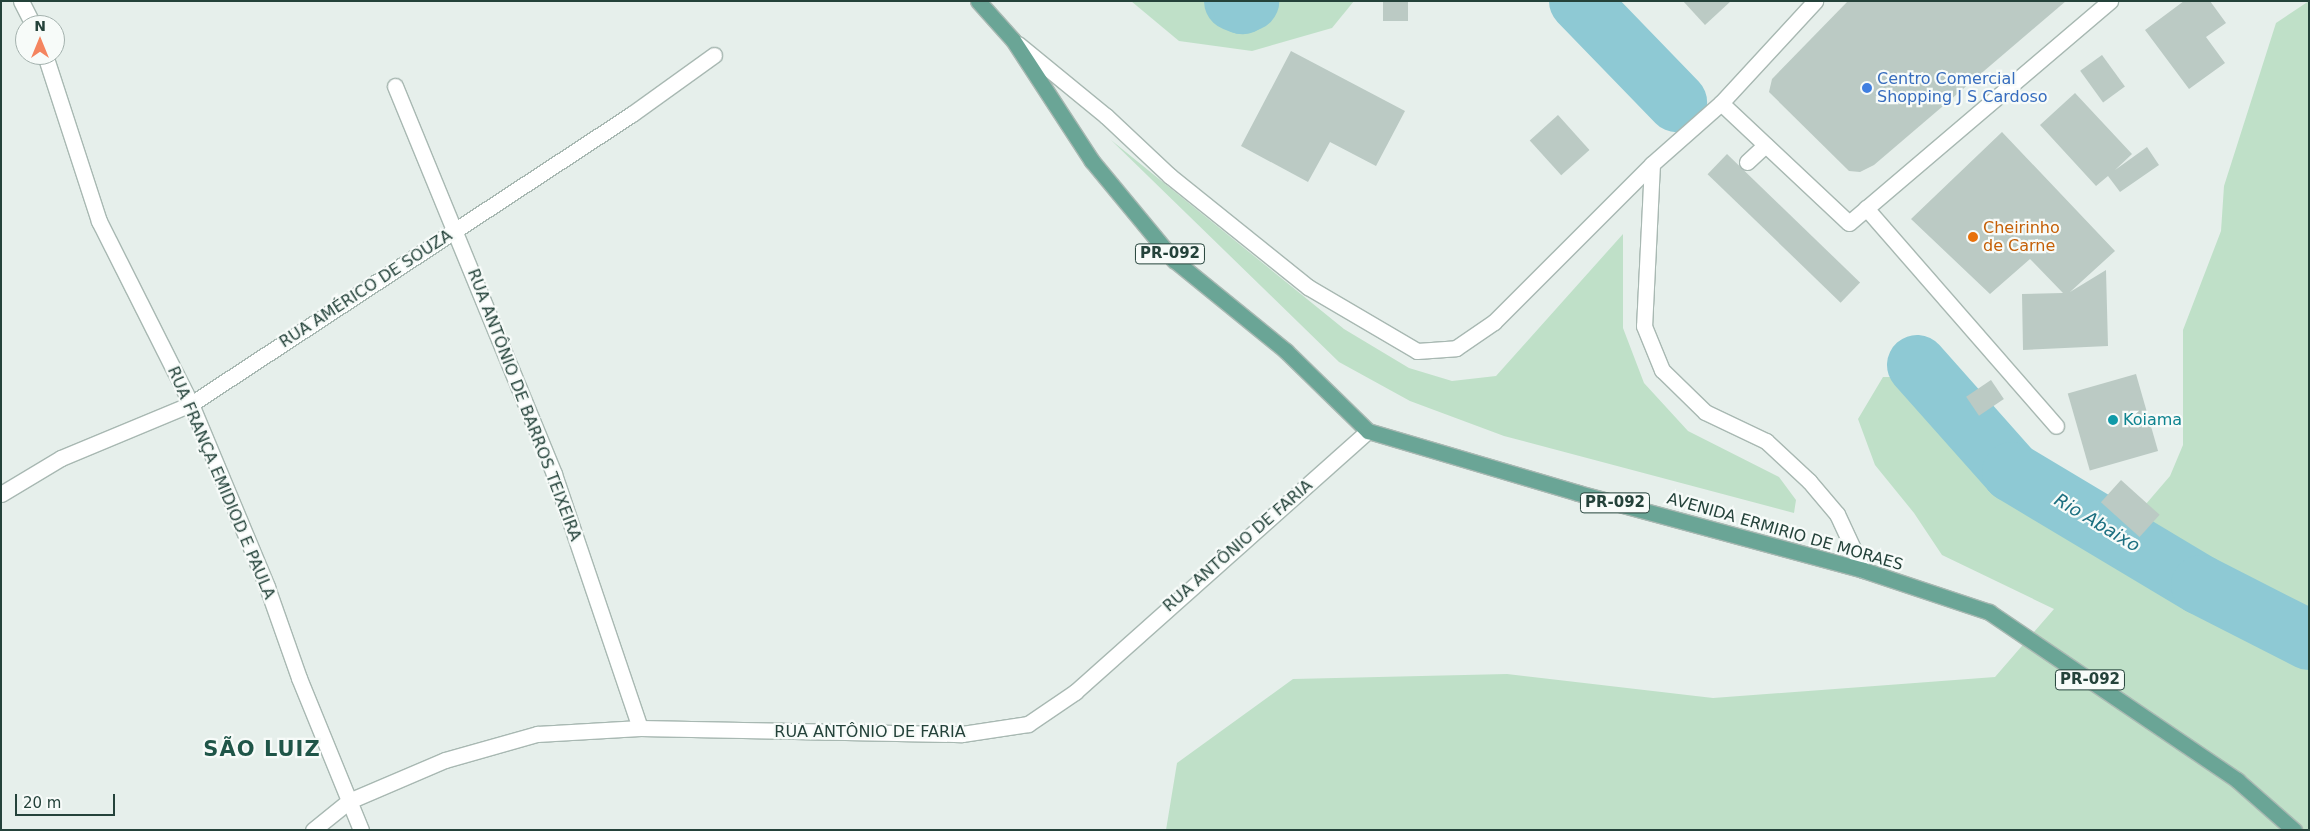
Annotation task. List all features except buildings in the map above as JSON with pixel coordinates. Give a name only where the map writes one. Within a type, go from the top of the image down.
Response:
[{"type":"main road","name":"AVENIDA ERMIRIO DE MORAES","points":[[978,1],[1013,40],[1092,161],[1174,260],[1286,351],[1368,431],[1578,493],[1864,570],[1989,612],[2237,780],[2294,830]]},
{"type":"street","points":[[21,1],[28,15]]},
{"type":"street","points":[[1013,40],[1106,116],[1170,176],[1308,287],[1418,351],[1456,348],[1494,322],[1652,164],[1720,103],[1816,1]]},
{"type":"street","points":[[1720,103],[1849,223],[2110,1]]},
{"type":"street","name":"RUA AMÉRICO DE SOUZA","points":[[1,494],[61,458],[191,404],[632,114],[714,55]]},
{"type":"street","name":"RUA FRANÇA EMIDIOD E PAULA","points":[[48,65],[99,221],[191,404],[267,587],[299,678],[361,830]]},
{"type":"street","name":"RUA ANTÔNIO DE BARROS TEIXEIRA","points":[[395,86],[456,230],[554,474],[640,728]]},
{"type":"street","points":[[1747,162],[1765,145]]},
{"type":"street","points":[[1652,164],[1644,326],[1662,370],[1705,412],[1766,441],[1809,480],[1837,514],[1864,570]]},
{"type":"street","points":[[1866,208],[2056,426]]},
{"type":"street","name":"RUA ANTÔNIO DE FARIA","points":[[313,830],[349,801],[445,760],[536,734],[640,728],[962,734],[1028,724],[1076,692],[1368,431]]},
{"type":"green space","points":[[1131,1],[1354,1],[1332,28],[1252,51],[1179,41]]},
{"type":"green space","points":[[2309,1],[2309,830],[1166,830],[1177,763],[1293,679],[1507,674],[1713,698],[1995,677],[2054,609],[1942,555],[1914,513],[1875,465],[1858,419],[1883,377],[1925,377],[1986,429],[2022,469],[2116,539],[2170,476],[2183,445],[2183,330],[2221,231],[2224,186],[2276,23]]},
{"type":"green space","points":[[1111,140],[1344,329],[1409,368],[1452,381],[1496,376],[1623,234],[1623,328],[1644,383],[1688,431],[1779,477],[1796,500],[1794,513],[1504,436],[1410,401],[1339,362]]},
{"type":"waterway","name":"Rio Abaixo","points":[[1234,1],[1242,4],[1249,1]]},
{"type":"waterway","name":"Rio Abaixo","points":[[1579,1],[1677,102]]},
{"type":"waterway","name":"Rio Abaixo","points":[[1917,365],[2012,472],[2201,585],[2309,640]]},
{"type":"place","name":"Centro Comercial Shopping J S Cardoso","points":[[1867,88]]},
{"type":"place","name":"Cheirinho de Carne","points":[[1973,237]]},
{"type":"place","name":"Koiama","points":[[2113,420]]},
{"type":"district","name":"SÃO LUIZ","points":[[262,749]]}]
